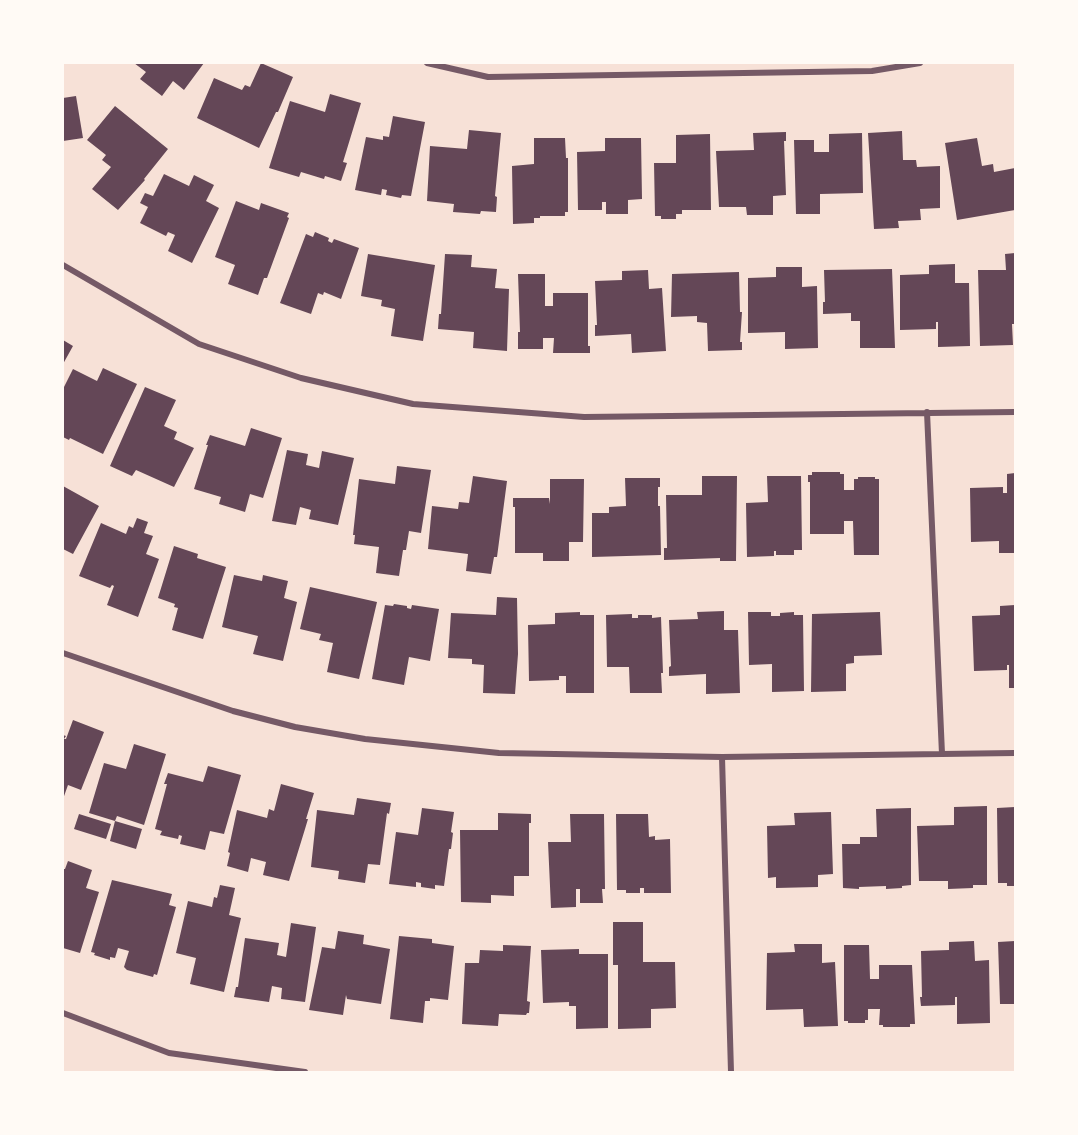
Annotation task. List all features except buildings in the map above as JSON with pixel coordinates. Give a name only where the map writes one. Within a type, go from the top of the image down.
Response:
[{"type":"street","points":[[428,63],[488,77],[872,71],[920,63]]},
{"type":"street","points":[[63,265],[199,344],[301,378],[413,404],[584,417],[1015,412]]},
{"type":"street","points":[[927,412],[942,754]]},
{"type":"street","points":[[63,653],[233,711],[295,727],[365,739],[500,753],[722,757],[1015,753]]},
{"type":"street","points":[[722,757],[731,1072]]},
{"type":"street","points":[[63,1013],[169,1053],[305,1072]]}]
